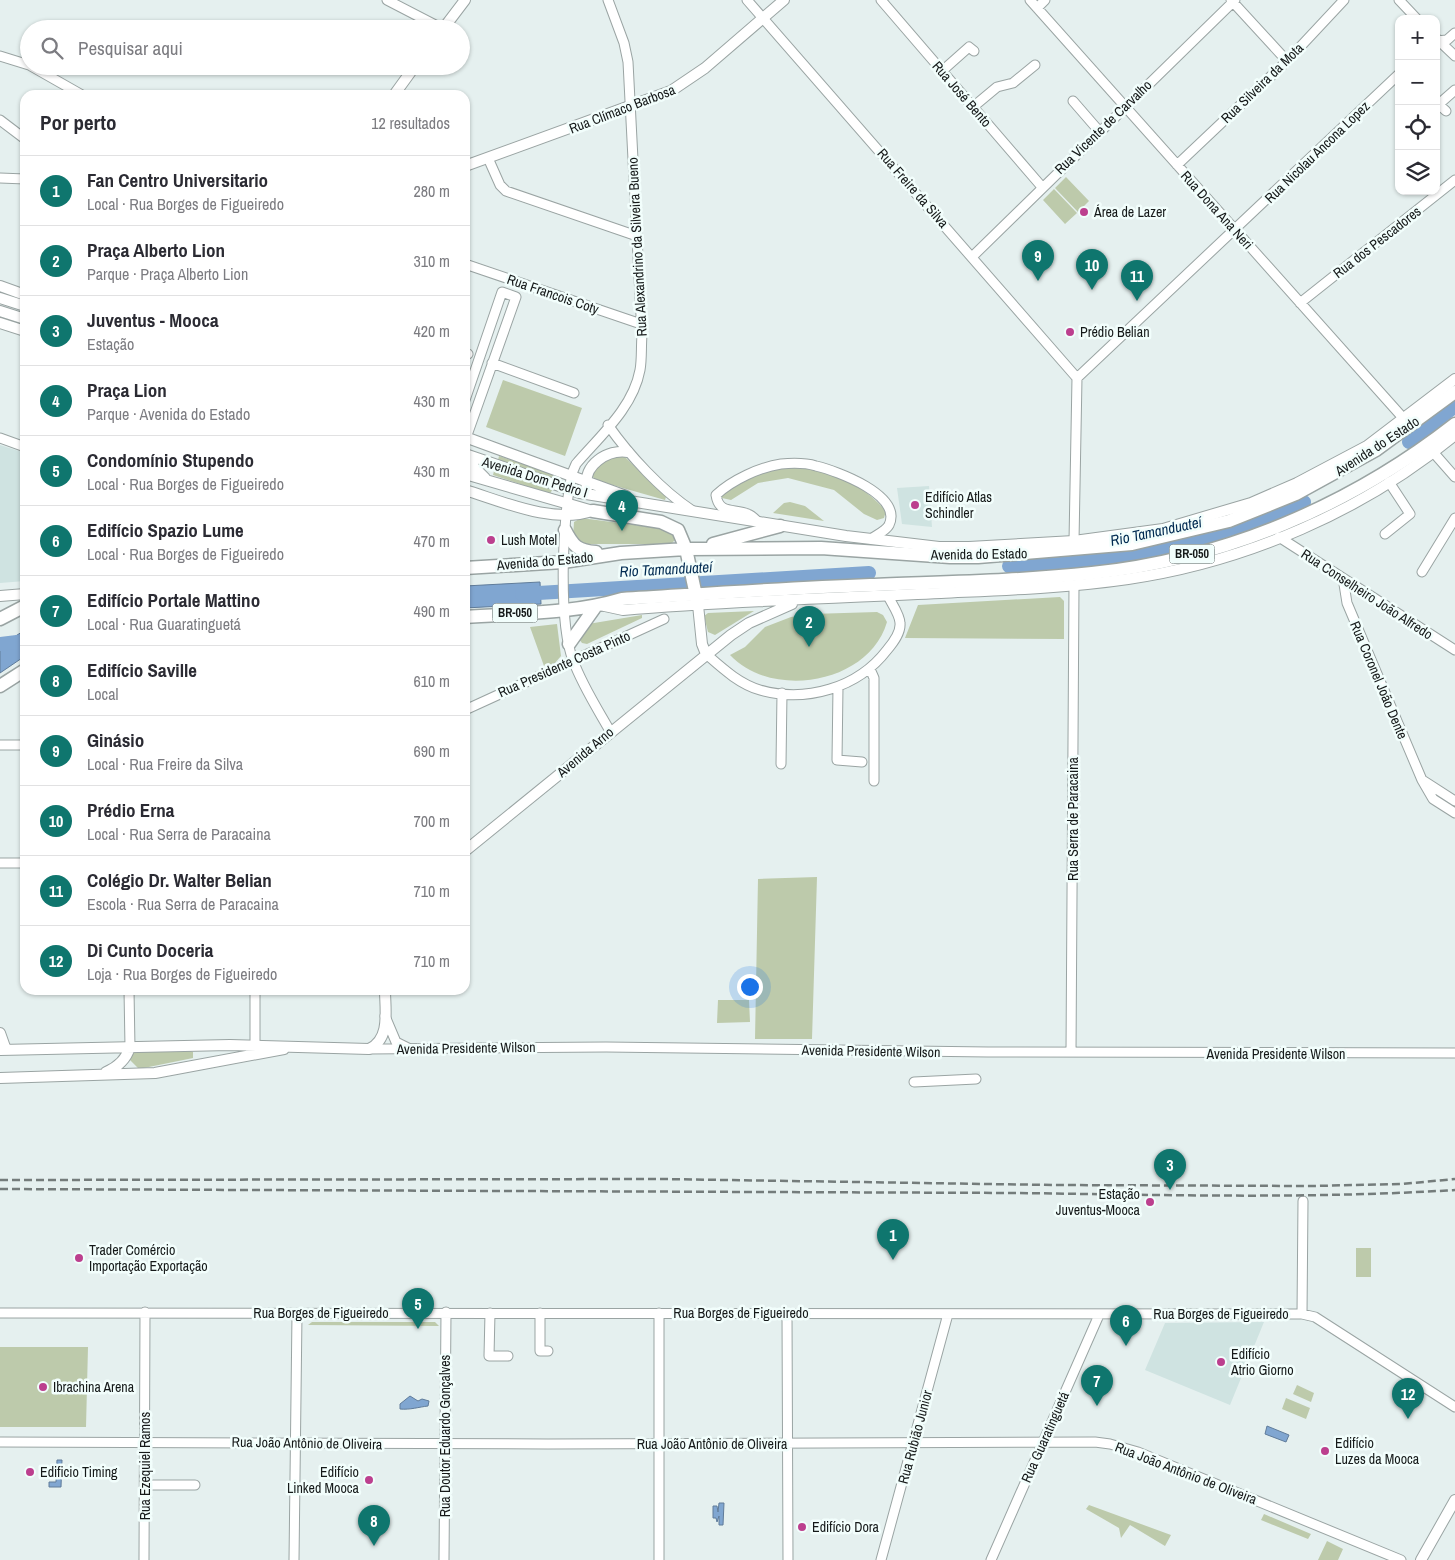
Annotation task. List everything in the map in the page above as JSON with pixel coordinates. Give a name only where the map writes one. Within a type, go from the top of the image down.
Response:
[{"type":"highway","name":"Avenida do Estado","points":[[470,568],[563,565],[621,553],[706,548],[821,548],[978,557],[1099,548],[1184,533],[1229,521],[1296,494],[1341,471],[1398,435],[1455,392]]},
{"type":"highway","name":"Avenida do Estado","points":[[470,616],[565,606],[598,606],[622,599],[697,600],[1048,577],[1113,570],[1183,556],[1247,538],[1313,513],[1377,479],[1455,424]]},
{"type":"highway","points":[[593,511],[672,526],[680,534],[686,549],[697,600]]},
{"type":"highway","points":[[706,548],[713,543],[780,526]]},
{"type":"highway","points":[[565,530],[572,544],[583,551],[621,553]]},
{"type":"highway","points":[[569,644],[598,606]]},
{"type":"highway","points":[[0,619],[20,609]]},
{"type":"highway","points":[[0,686],[20,673]]},
{"type":"main road","points":[[450,20],[465,0]]},
{"type":"main road","name":"Rua Clímaco Barbosa","points":[[470,164],[629,108],[671,91],[689,81],[784,0]]},
{"type":"main road","points":[[398,90],[408,75]]},
{"type":"main road","points":[[0,286],[20,292]]},
{"type":"main road","points":[[0,298],[20,304]]},
{"type":"main road","points":[[0,311],[20,317]]},
{"type":"main road","points":[[0,323],[20,329]]},
{"type":"main road","name":"Avenida do Estado","points":[[648,505],[870,539],[939,546],[968,547],[1074,541],[1122,536],[1163,529],[1251,503],[1297,483],[1345,459],[1404,419],[1455,379]]},
{"type":"main road","name":"Avenida do Estado","points":[[697,600],[801,600],[1074,586],[1128,579],[1191,567],[1220,559],[1279,537],[1325,517],[1389,482],[1455,435]]},
{"type":"main road","name":"Avenida Dom Pedro I","points":[[470,441],[572,475],[648,505]]},
{"type":"main road","points":[[593,511],[586,482],[590,471],[590,464],[598,452],[611,445],[625,449]]},
{"type":"main road","name":"Avenida Dom Pedro I","points":[[470,458],[570,490],[648,505]]},
{"type":"main road","points":[[470,461],[488,481]]},
{"type":"main road","name":"Avenida Dom Pedro I","points":[[470,476],[593,511]]},
{"type":"main road","name":"Avenida Dom Pedro I","points":[[470,492],[517,507],[567,516],[593,511]]},
{"type":"main road","points":[[0,596],[20,594]]},
{"type":"main road","points":[[697,600],[702,644],[706,654]]},
{"type":"main road","name":"Avenida Arno","points":[[470,847],[706,654],[749,623],[801,600]]},
{"type":"main road","points":[[369,1049],[381,1040],[385,1016],[385,995]]},
{"type":"main road","points":[[0,1033],[3,1050]]},
{"type":"main road","name":"Avenida Presidente Wilson","points":[[3,1050],[255,1046],[369,1049]]},
{"type":"main road","points":[[102,1074],[114,1068],[125,1059],[130,1047]]},
{"type":"main road","name":"Avenida Presidente Wilson","points":[[0,1078],[102,1074],[135,1075],[269,1053],[288,1048]]},
{"type":"main road","points":[[125,1059],[126,1065],[135,1075]]},
{"type":"main road","points":[[1421,1560],[1455,1500]]},
{"type":"street","points":[[387,0],[426,20]]},
{"type":"street","name":"Rua Alexandrino da Silveira Bueno","points":[[572,475],[576,464],[626,406],[640,371],[642,324],[628,62],[624,43],[608,0]]},
{"type":"street","name":"Rua Freire da Silva","points":[[747,0],[973,256],[1077,378]]},
{"type":"street","name":"Rua José Bento","points":[[882,0],[1042,187]]},
{"type":"street","name":"Rua Dona Ana Neri","points":[[1030,0],[1126,105],[1177,165],[1404,419]]},
{"type":"street","points":[[1037,8],[1045,0]]},
{"type":"street","name":"Rua Silveira da Mota","points":[[1177,165],[1287,61],[1344,0]]},
{"type":"street","points":[[1399,0],[1414,15]]},
{"type":"street","points":[[1233,1],[1287,61]]},
{"type":"street","name":"Rua Vicente de Carvalho","points":[[973,256],[1233,1]]},
{"type":"street","points":[[1440,40],[1447,40],[1455,33]]},
{"type":"street","points":[[1440,43],[1455,56]]},
{"type":"street","points":[[942,71],[970,47],[974,51]]},
{"type":"street","points":[[0,56],[20,63]]},
{"type":"street","points":[[973,107],[996,88],[1013,83],[1035,65]]},
{"type":"street","points":[[46,75],[73,90]]},
{"type":"street","name":"Rua Nicolau Ancona Lopez","points":[[1235,230],[1395,78]]},
{"type":"street","points":[[1440,101],[1455,90]]},
{"type":"street","points":[[1073,101],[1099,131]]},
{"type":"street","points":[[1440,105],[1446,111]]},
{"type":"street","points":[[0,120],[20,135]]},
{"type":"street","points":[[488,158],[497,179],[506,191],[637,236]]},
{"type":"street","points":[[0,178],[20,179]]},
{"type":"street","name":"Rua dos Pescadores","points":[[1300,303],[1455,180]]},
{"type":"street","points":[[1074,541],[1077,378],[1235,230]]},
{"type":"street","name":"Rua Francois Coty","points":[[470,266],[642,324]]},
{"type":"street","points":[[470,385],[502,292],[516,297],[470,425]]},
{"type":"street","points":[[485,342],[498,346]]},
{"type":"street","points":[[492,363],[574,393]]},
{"type":"street","points":[[475,370],[488,375]]},
{"type":"street","points":[[608,425],[625,449],[674,496],[696,512]]},
{"type":"street","points":[[0,438],[20,445]]},
{"type":"street","points":[[1433,452],[1455,477]]},
{"type":"street","points":[[758,522],[749,514],[724,509],[718,505],[716,495],[723,489],[767,466],[784,464],[816,466],[862,482],[886,501],[891,515],[889,524],[870,539]]},
{"type":"street","points":[[572,475],[563,565],[569,644],[573,660],[610,731]]},
{"type":"street","points":[[1385,534],[1410,514],[1389,482]]},
{"type":"street","points":[[1422,572],[1455,518]]},
{"type":"street","name":"Rua Conselheiro João Alfredo","points":[[1279,537],[1455,650]]},
{"type":"street","name":"Rua Coronel João Dente","points":[[1342,578],[1347,603],[1422,780],[1433,798],[1451,810]]},
{"type":"street","name":"Rua Serra de Paracaina","points":[[1071,1052],[1074,586]]},
{"type":"street","points":[[706,654],[740,681],[759,690],[782,694],[808,693],[838,687],[870,669],[887,652],[900,631],[900,621],[888,596]]},
{"type":"street","name":"Rua Presidente Costa Pinto","points":[[470,708],[664,619]]},
{"type":"street","points":[[870,669],[874,678],[874,781]]},
{"type":"street","points":[[838,687],[837,760],[862,762]]},
{"type":"street","points":[[781,764],[782,694]]},
{"type":"street","points":[[0,745],[20,745]]},
{"type":"street","points":[[1422,780],[1454,798],[1451,810]]},
{"type":"street","points":[[0,864],[20,863]]},
{"type":"street","points":[[129,995],[130,1047]]},
{"type":"street","points":[[255,995],[255,1046]]},
{"type":"street","points":[[385,1016],[390,1025],[393,1038],[408,1048]]},
{"type":"street","name":"Avenida Presidente Wilson","points":[[369,1049],[606,1047],[1455,1054]]},
{"type":"street","points":[[914,1082],[976,1079]]},
{"type":"street","points":[[1302,1314],[1303,1200]]},
{"type":"street","name":"Rua Ezequiel Ramos","points":[[144,1560],[145,1312]]},
{"type":"street","name":"Rua Doutor Eduardo Gonçalves","points":[[444,1560],[446,1312]]},
{"type":"street","name":"Rua Borges de Figueiredo","points":[[0,1313],[1302,1314],[1315,1317],[1455,1407]]},
{"type":"street","points":[[490,1313],[489,1356],[508,1356]]},
{"type":"street","points":[[540,1313],[540,1351],[548,1351]]},
{"type":"street","points":[[658,1313],[659,1560]]},
{"type":"street","points":[[294,1560],[297,1314]]},
{"type":"street","points":[[788,1314],[788,1560]]},
{"type":"street","name":"Rua Rubião Junior","points":[[881,1560],[948,1314]]},
{"type":"street","name":"Rua Guaratinguetá","points":[[991,1560],[1099,1315]]},
{"type":"street","name":"Rua João Antônio de Oliveira","points":[[0,1442],[145,1441],[446,1444],[1043,1442],[1110,1444],[1138,1452],[1401,1560]]},
{"type":"street","points":[[145,1484],[195,1485]]},
{"type":"shaded area","points":[[0,445],[20,451],[20,581],[0,583]]},
{"type":"shaded area","points":[[929,486],[932,527],[902,524],[897,488]]},
{"type":"shaded area","points":[[1264,1322],[1230,1405],[1145,1370],[1165,1323]]},
{"type":"green space","points":[[1066,177],[1089,201],[1078,212],[1055,188]]},
{"type":"green space","points":[[1054,189],[1077,213],[1065,224],[1043,200]]},
{"type":"green space","points":[[503,380],[582,408],[565,456],[486,427]]},
{"type":"green space","points":[[609,455],[625,457],[666,497],[665,500],[595,480],[592,475],[593,471]]},
{"type":"green space","points":[[499,456],[556,475],[555,479],[498,460]]},
{"type":"green space","points":[[803,467],[838,477],[858,487],[877,501],[886,511],[884,518],[877,520],[864,514],[834,490],[788,478],[758,483],[731,500],[722,498],[722,495],[738,484],[771,469]]},
{"type":"green space","points":[[494,471],[552,490],[550,494],[493,475]]},
{"type":"green space","points":[[790,502],[805,506],[824,521],[773,513],[784,503]]},
{"type":"green space","points":[[581,518],[666,529],[673,533],[675,540],[671,544],[582,544],[573,538],[574,522]]},
{"type":"green space","points":[[1060,597],[1064,601],[1064,639],[905,638],[918,605]]},
{"type":"green space","points":[[754,611],[715,635],[708,632],[704,616],[708,613]]},
{"type":"green space","points":[[877,612],[883,615],[887,622],[877,643],[861,660],[840,672],[818,679],[793,681],[770,678],[748,669],[730,655],[745,647],[765,627],[791,617],[811,614]]},
{"type":"green space","points":[[642,615],[642,618],[587,644],[582,643],[579,639],[588,624]]},
{"type":"green space","points":[[557,624],[561,656],[555,663],[544,666],[530,627]]},
{"type":"green space","points":[[817,877],[812,1039],[755,1039],[758,879]]},
{"type":"green space","points":[[718,1000],[749,1000],[750,1022],[717,1023]]},
{"type":"green space","points":[[185,1049],[193,1052],[193,1058],[139,1069],[128,1058],[133,1050]]},
{"type":"green space","points":[[1356,1248],[1371,1248],[1371,1277],[1356,1277]]},
{"type":"green space","points":[[312,1322],[435,1322],[439,1326],[308,1325]]},
{"type":"green space","name":"Ibrachina Arena","points":[[0,1347],[88,1347],[86,1427],[0,1427]]},
{"type":"green space","points":[[1297,1385],[1314,1393],[1311,1402],[1293,1394]]},
{"type":"green space","points":[[1286,1398],[1310,1408],[1306,1419],[1282,1409]]},
{"type":"green space","points":[[1089,1505],[1171,1535],[1165,1546],[1130,1525],[1121,1538],[1119,1528],[1086,1509]]},
{"type":"green space","points":[[1264,1514],[1311,1534],[1308,1539],[1261,1520]]},
{"type":"green space","points":[[1327,1541],[1343,1549],[1338,1560],[1318,1560]]},
{"type":"water","points":[[540,582],[541,604],[470,608],[470,586]]},
{"type":"water","points":[[20,633],[20,659],[0,673],[0,646]]},
{"type":"water","points":[[410,1396],[418,1401],[422,1399],[429,1401],[428,1406],[400,1409],[400,1404]]},
{"type":"water","points":[[1267,1426],[1289,1435],[1286,1442],[1265,1434]]},
{"type":"water","points":[[57,1460],[62,1460],[61,1487],[49,1487],[49,1482],[56,1482]]},
{"type":"water","points":[[719,1503],[724,1503],[723,1525],[719,1525],[719,1516],[717,1522],[716,1518],[713,1518],[713,1506],[717,1506],[718,1512]]},
{"type":"waterway","name":"Rio Tamanduateí","points":[[1409,442],[1455,406]]},
{"type":"waterway","name":"Rio Tamanduateí","points":[[1009,566],[1086,561],[1160,549],[1232,530],[1268,518],[1304,502]]},
{"type":"waterway","name":"Rio Tamanduateí","points":[[522,594],[869,573]]},
{"type":"waterway","points":[[0,644],[20,642]]},
{"type":"railway","points":[[0,1180],[661,1179],[1053,1185],[1311,1186],[1402,1184],[1455,1179]]},
{"type":"railway","points":[[0,1189],[1018,1193],[1237,1196],[1346,1195],[1455,1190]]},
{"type":"place","name":"Área de Lazer","points":[[1084,212]]},
{"type":"place","name":"Ginásio","points":[[1038,281]]},
{"type":"place","name":"Prédio Erna","points":[[1092,290]]},
{"type":"place","name":"Colégio Dr. Walter Belian","points":[[1137,301]]},
{"type":"place","name":"Prédio Belian","points":[[1070,332]]},
{"type":"place","name":"Edifício Atlas Schindler","points":[[915,505]]},
{"type":"place","name":"Praça Lion","points":[[622,531]]},
{"type":"place","name":"Lush Motel","points":[[491,540]]},
{"type":"place","name":"Praça Alberto Lion","points":[[809,647]]},
{"type":"place","name":"Juventus - Mooca","points":[[1170,1190]]},
{"type":"place","name":"Estação Juventus-Mooca","points":[[1150,1202]]},
{"type":"place","name":"Trader Comércio Importação Exportação","points":[[79,1258]]},
{"type":"place","name":"Fan Centro Universitario","points":[[893,1260]]},
{"type":"place","name":"Condomínio Stupendo","points":[[418,1329]]},
{"type":"place","name":"Edifício Spazio Lume","points":[[1126,1346]]},
{"type":"place","name":"Edifício Atrio Giorno","points":[[1221,1362]]},
{"type":"place","name":"Ibrachina Arena","points":[[43,1387]]},
{"type":"place","name":"Edifício Portale Mattino","points":[[1097,1406]]},
{"type":"place","name":"Di Cunto Doceria","points":[[1408,1419]]},
{"type":"place","name":"Edifício Luzes da Mooca","points":[[1325,1451]]},
{"type":"place","name":"Edificio Timing","points":[[30,1472]]},
{"type":"place","name":"Edifício Linked Mooca","points":[[369,1480]]},
{"type":"place","name":"Edifício Dora","points":[[802,1527]]},
{"type":"place","name":"Edifício Saville","points":[[374,1546]]}]
